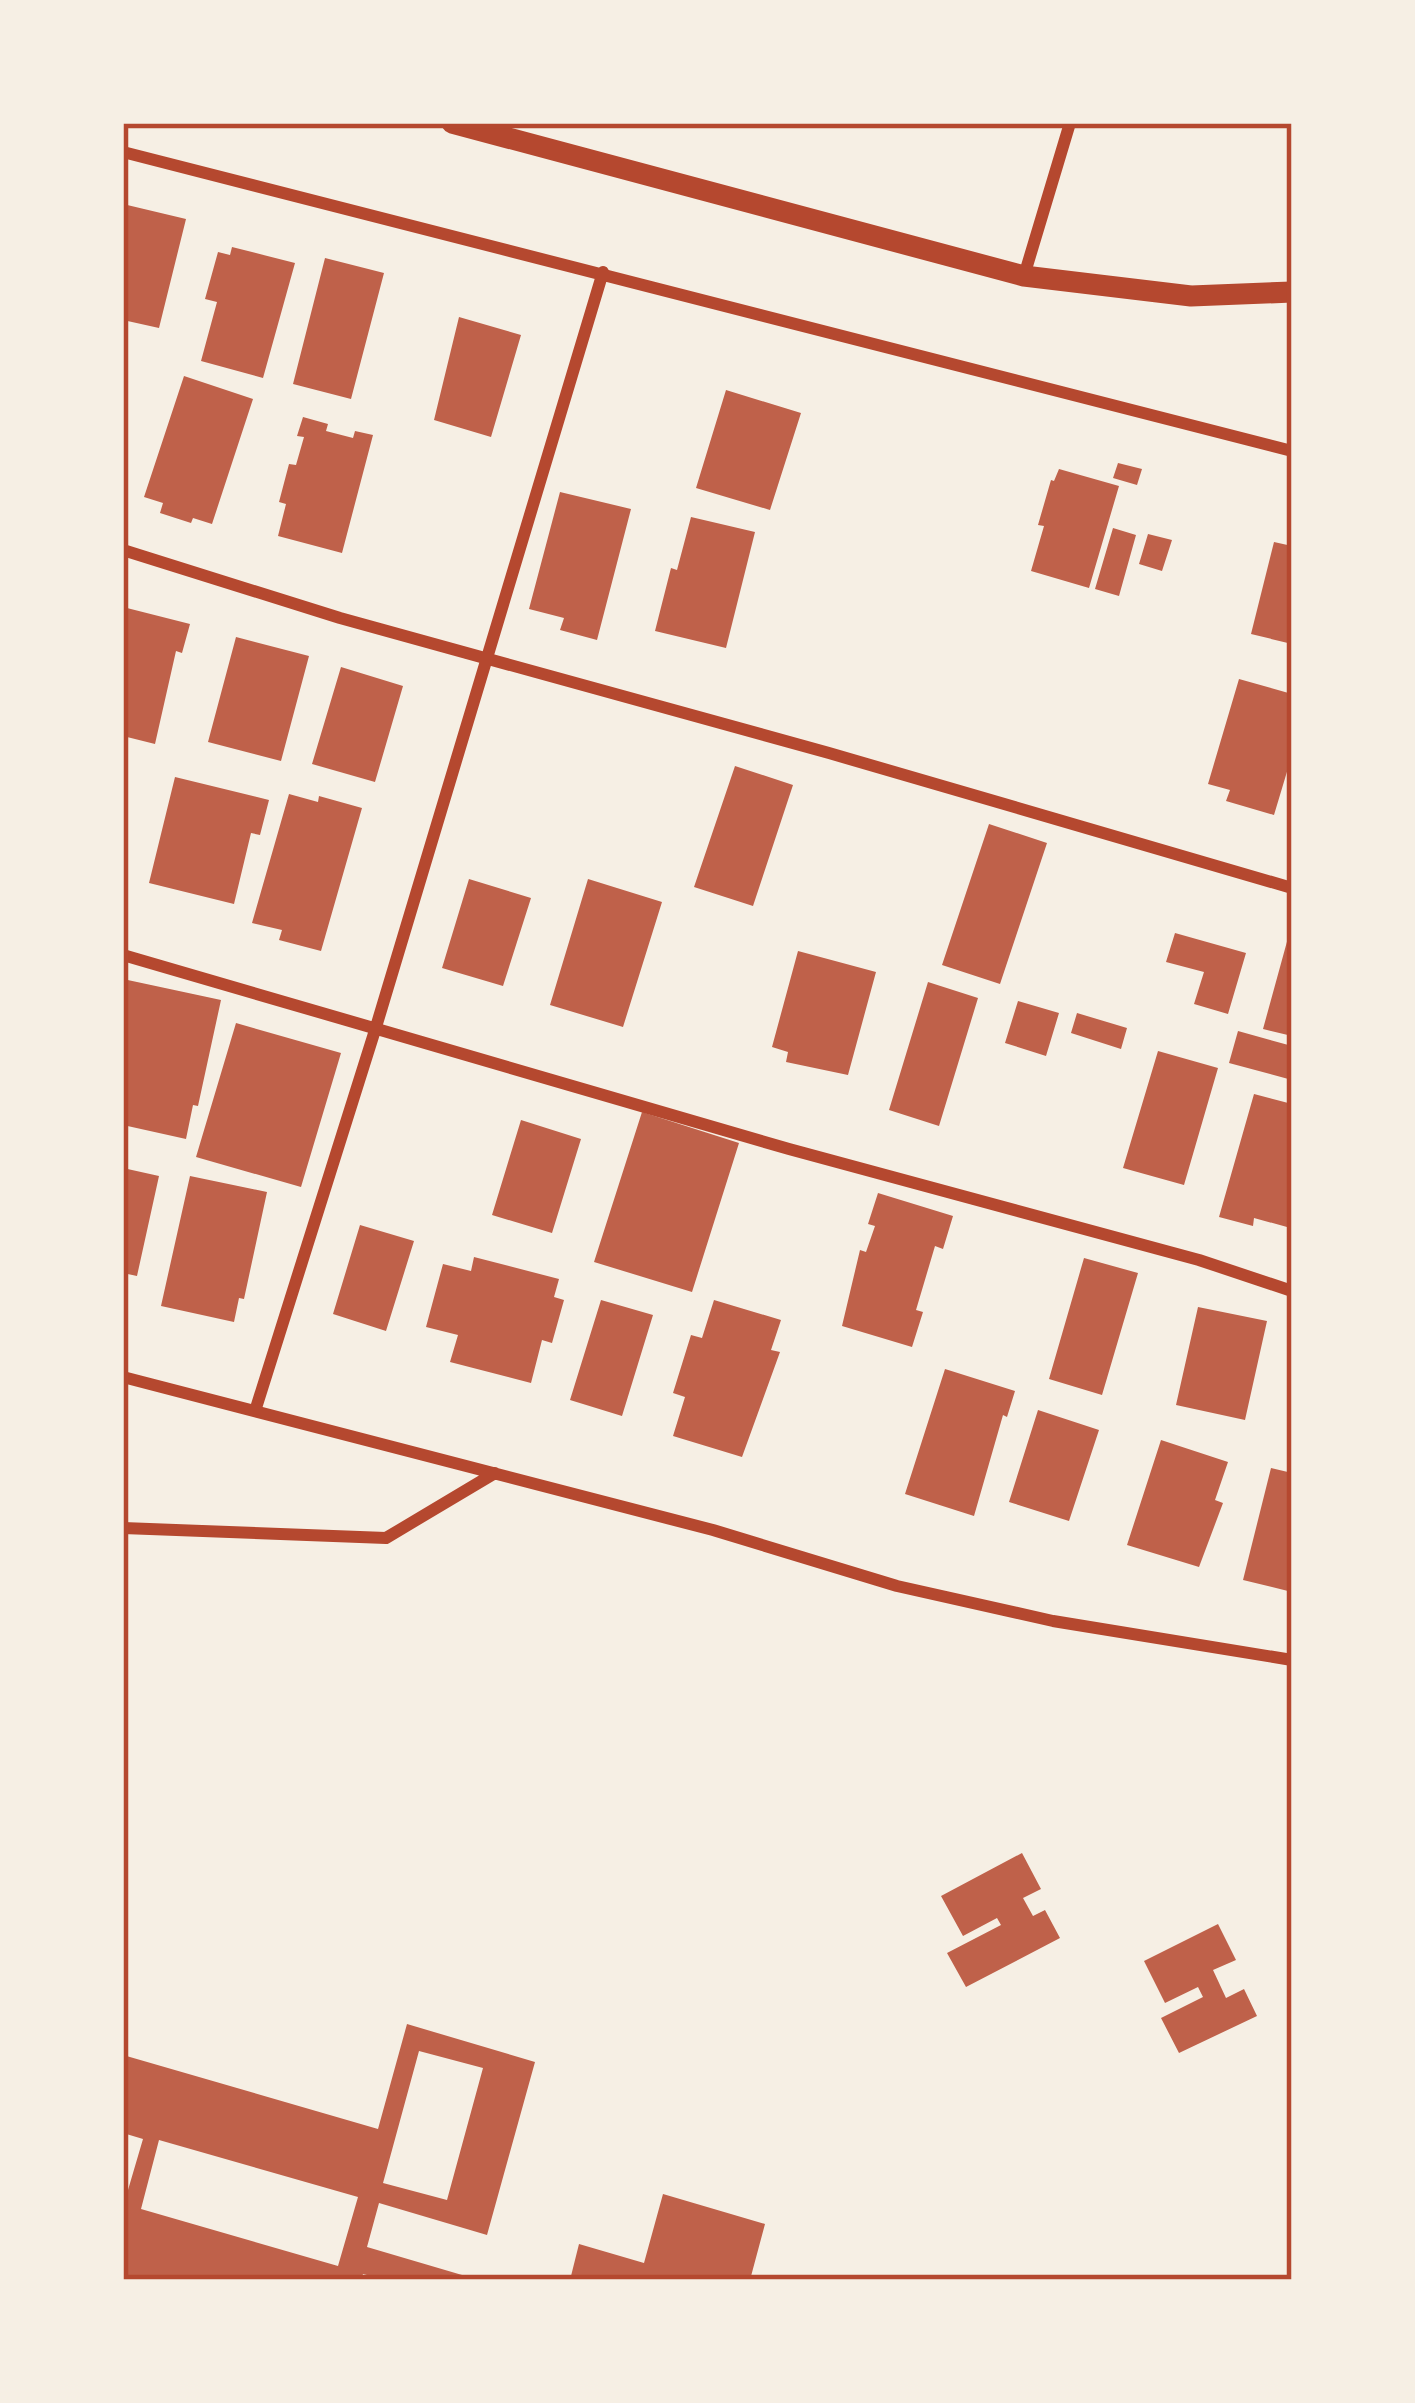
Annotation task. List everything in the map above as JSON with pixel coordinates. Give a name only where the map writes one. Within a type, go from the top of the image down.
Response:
[{"type":"street","points":[[452,123],[1024,276],[1191,296],[1292,292]]},
{"type":"street","points":[[1024,276],[1070,123]]},
{"type":"street","points":[[123,152],[1292,451]]},
{"type":"street","points":[[256,1408],[376,1028],[603,272]]},
{"type":"street","points":[[123,550],[340,619],[829,753],[1292,888]]},
{"type":"street","points":[[123,956],[789,1149],[1199,1260],[1292,1291]]},
{"type":"street","points":[[123,1377],[713,1530],[897,1586],[1053,1621],[1292,1660]]},
{"type":"street","points":[[123,1528],[386,1538],[495,1473]]},
{"type":"building","points":[[123,204],[186,219],[159,328],[123,320]]},
{"type":"building","points":[[232,247],[295,263],[263,378],[201,361],[217,302],[205,299],[218,252],[230,255]]},
{"type":"building","points":[[325,258],[384,273],[351,399],[293,384]]},
{"type":"building","points":[[459,317],[521,335],[491,437],[434,420]]},
{"type":"building","points":[[184,376],[253,399],[212,524],[160,513],[163,503],[144,497]]},
{"type":"building","points":[[726,390],[801,413],[770,510],[696,488]]},
{"type":"building","points":[[303,417],[328,424],[326,431],[353,438],[355,431],[373,435],[342,553],[278,536],[286,504],[279,502],[289,464],[296,465],[304,437],[297,436]]},
{"type":"building","points":[[1118,463],[1142,469],[1137,485],[1113,478]]},
{"type":"building","points":[[1059,469],[1119,486],[1089,588],[1031,571],[1044,526],[1038,525],[1051,480]]},
{"type":"building","points":[[560,492],[631,509],[597,640],[560,630],[564,618],[529,609]]},
{"type":"building","points":[[691,517],[755,532],[726,648],[655,631],[671,568],[677,570]]},
{"type":"building","points":[[1113,528],[1136,535],[1119,596],[1095,589]]},
{"type":"building","points":[[1148,534],[1172,540],[1162,571],[1139,564]]},
{"type":"building","points":[[1274,542],[1292,546],[1292,644],[1251,634]]},
{"type":"building","points":[[123,607],[190,624],[182,653],[176,651],[155,744],[123,736]]},
{"type":"building","points":[[236,637],[309,656],[281,761],[208,742]]},
{"type":"building","points":[[341,667],[403,686],[375,782],[312,764]]},
{"type":"building","points":[[1239,679],[1292,694],[1292,755],[1274,815],[1226,801],[1230,790],[1208,784]]},
{"type":"building","points":[[735,766],[793,785],[753,906],[694,887]]},
{"type":"building","points":[[175,777],[269,800],[260,835],[251,833],[234,904],[149,883]]},
{"type":"building","points":[[289,794],[318,802],[319,796],[362,808],[321,951],[279,940],[282,930],[252,923]]},
{"type":"building","points":[[989,824],[1047,843],[1000,984],[942,965]]},
{"type":"building","points":[[469,879],[531,898],[503,986],[442,968]]},
{"type":"building","points":[[588,879],[662,902],[623,1027],[550,1005]]},
{"type":"building","points":[[1292,927],[1292,1036],[1263,1029]]},
{"type":"building","points":[[1175,933],[1246,953],[1228,1014],[1194,1004],[1204,972],[1166,962]]},
{"type":"building","points":[[798,951],[876,972],[848,1075],[786,1062],[788,1052],[772,1047]]},
{"type":"building","points":[[123,979],[221,1000],[186,1139],[123,1125]]},
{"type":"building","points":[[928,982],[978,998],[939,1126],[889,1110]]},
{"type":"building","points":[[1018,1001],[1059,1013],[1046,1056],[1005,1043]]},
{"type":"building","points":[[1077,1013],[1127,1028],[1121,1049],[1071,1033]]},
{"type":"building","points":[[236,1023],[341,1053],[301,1187],[196,1157]]},
{"type":"building","points":[[1238,1031],[1292,1046],[1292,1080],[1229,1063]]},
{"type":"building","points":[[1158,1051],[1218,1068],[1184,1185],[1123,1168]]},
{"type":"building","points":[[1254,1094],[1292,1104],[1292,1208],[1287,1227],[1254,1218],[1253,1226],[1219,1217]]},
{"type":"building","points":[[642,1112],[739,1143],[692,1292],[594,1262]]},
{"type":"building","points":[[521,1120],[581,1139],[552,1233],[492,1215]]},
{"type":"building","points":[[123,1168],[159,1176],[137,1276],[123,1273]]},
{"type":"building","points":[[190,1176],[267,1192],[244,1299],[239,1298],[234,1322],[161,1306]]},
{"type":"building","points":[[878,1193],[953,1216],[943,1249],[935,1246],[916,1310],[923,1312],[912,1347],[842,1326],[860,1250],[866,1252],[875,1226],[868,1224]]},
{"type":"building","points":[[360,1225],[414,1241],[386,1331],[333,1314]]},
{"type":"building","points":[[474,1257],[559,1279],[554,1297],[564,1300],[552,1343],[542,1340],[531,1383],[450,1362],[458,1335],[426,1327],[443,1264],[471,1271]]},
{"type":"building","points":[[1084,1258],[1138,1273],[1102,1395],[1049,1379]]},
{"type":"building","points":[[601,1300],[653,1315],[622,1416],[570,1400]]},
{"type":"building","points":[[714,1300],[781,1320],[771,1350],[780,1352],[742,1457],[673,1436],[685,1397],[673,1393],[691,1335],[702,1338]]},
{"type":"building","points":[[1198,1307],[1267,1321],[1245,1420],[1176,1405]]},
{"type":"building","points":[[945,1369],[1015,1391],[1007,1417],[1003,1415],[974,1516],[905,1494]]},
{"type":"building","points":[[1038,1410],[1099,1430],[1069,1521],[1009,1502]]},
{"type":"building","points":[[1161,1440],[1228,1462],[1215,1500],[1223,1503],[1199,1567],[1127,1545]]},
{"type":"building","points":[[1271,1468],[1292,1473],[1292,1592],[1243,1580]]},
{"type":"building","points":[[1022,1853],[1041,1889],[1023,1898],[1033,1916],[1045,1910],[1060,1938],[966,1987],[947,1953],[1001,1925],[997,1918],[963,1936],[941,1896]]},
{"type":"building","points":[[1218,1924],[1236,1960],[1213,1970],[1226,1998],[1244,1989],[1257,2016],[1179,2053],[1161,2018],[1203,1997],[1198,1987],[1165,2003],[1144,1961]]},
{"type":"building","points":[[407,2024],[535,2062],[487,2235],[379,2203],[367,2247],[479,2280],[386,2280],[363,2274],[361,2280],[123,2280],[123,2207],[143,2139],[123,2133],[123,2055],[378,2129]],"holes":[[[419,2051],[483,2068],[447,2200],[383,2183]],[[159,2140],[358,2197],[338,2266],[141,2209]]]},
{"type":"building","points":[[663,2194],[765,2224],[750,2280],[658,2280],[641,2275],[640,2280],[570,2280],[579,2244],[644,2263]]}]
